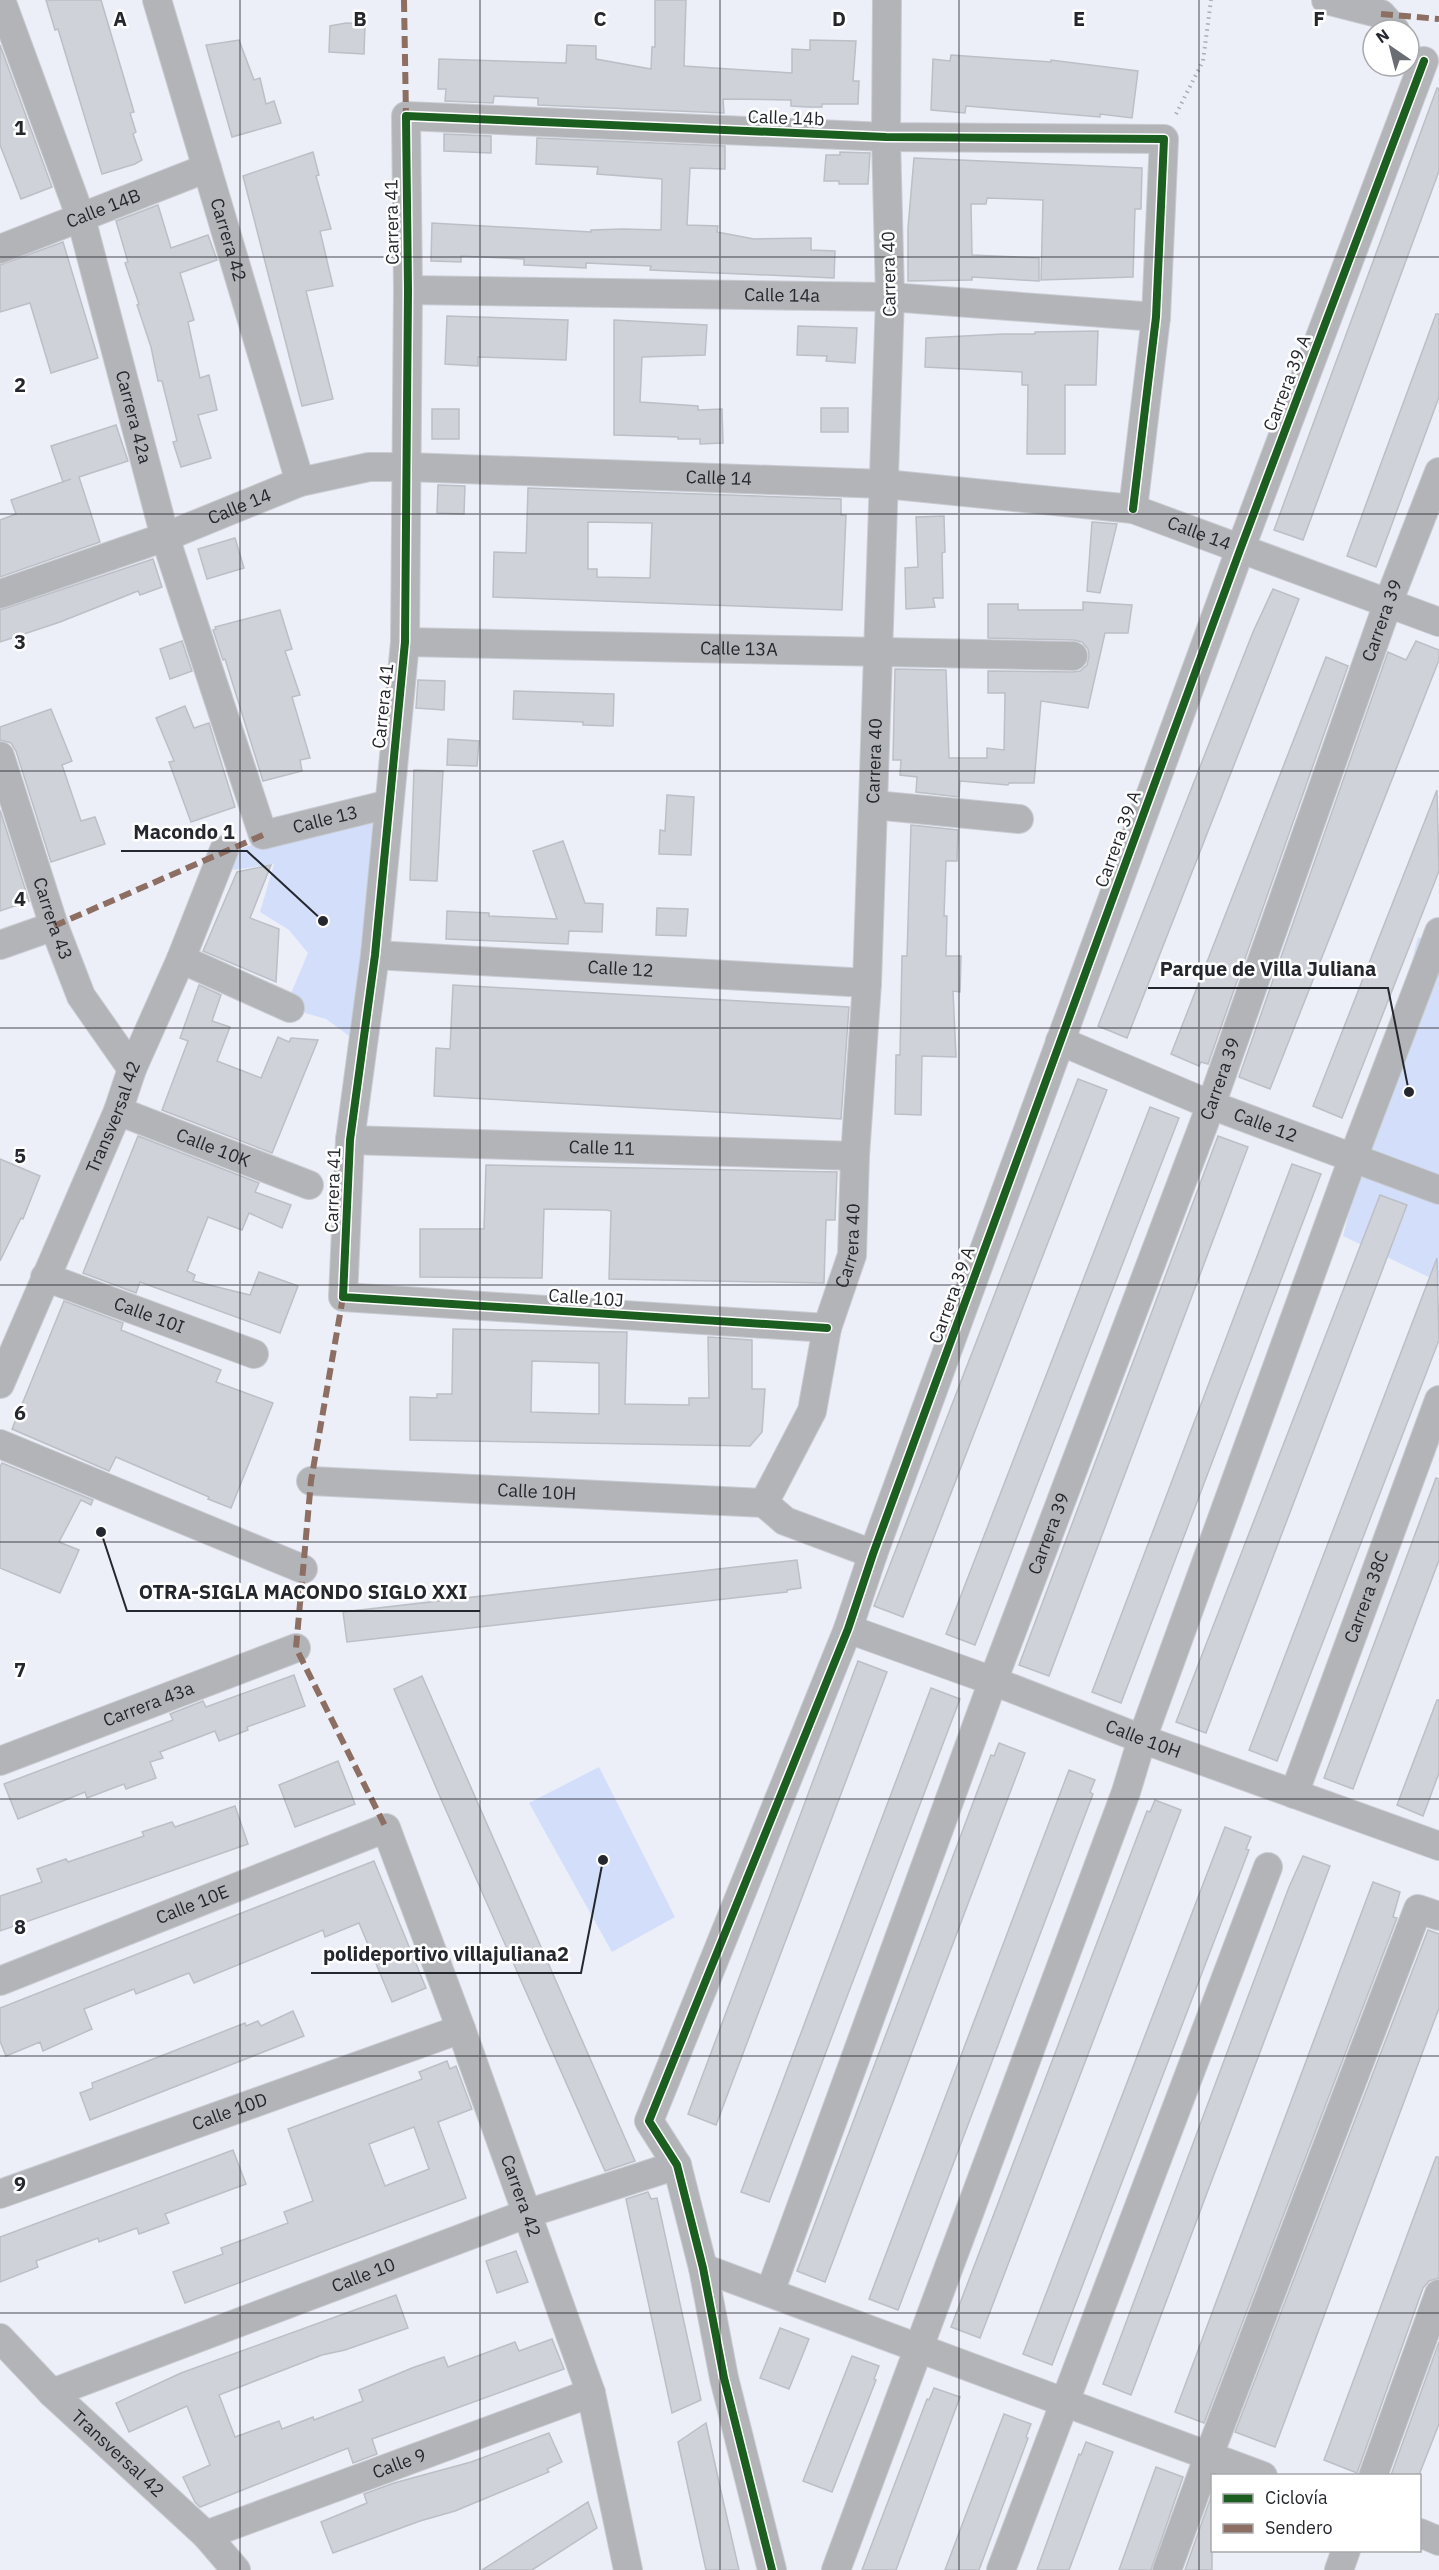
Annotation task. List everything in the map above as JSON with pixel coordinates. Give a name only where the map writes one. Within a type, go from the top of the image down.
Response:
[{"type":"street","name":"Carrera 42a","points":[[2,0],[81,218],[165,537],[263,835]]},
{"type":"street","name":"Carrera 42","points":[[157,0],[300,482]]},
{"type":"street","name":"Carrera 40","points":[[764,1503],[812,1411],[827,1328],[852,1255],[855,1156],[867,983],[885,484],[890,297],[886,137],[887,0]]},
{"type":"street","points":[[1326,0],[1377,18]]},
{"type":"street","name":"Carrera 39 A","points":[[676,2165],[649,2121],[848,1629],[873,1554],[1060,1041],[1424,57]]},
{"type":"street","name":"Calle 14b","points":[[406,116],[886,137],[1164,139]]},
{"type":"street","name":"Carrera 41","points":[[343,1297],[350,1140],[375,955],[405,642],[408,290],[406,116]]},
{"type":"street","points":[[1133,509],[1156,318],[1164,139]]},
{"type":"street","name":"Calle 14B","points":[[0,249],[207,168]]},
{"type":"street","name":"Calle 14a","points":[[408,290],[890,297],[1156,318]]},
{"type":"street","name":"Calle 14","points":[[0,594],[165,537],[300,482],[369,466],[885,484],[1133,509],[1439,622]]},
{"type":"street","name":"Carrera 39","points":[[770,2292],[993,1681],[1211,1105],[1388,603],[1439,472]]},
{"type":"street","name":"Calle 13A","points":[[405,642],[1073,656]]},
{"type":"street","name":"Carrera 43","points":[[0,756],[54,926],[81,996],[132,1069]]},
{"type":"street","name":"Calle 13","points":[[263,835],[389,804]]},
{"type":"street","points":[[873,804],[1018,819]]},
{"type":"street","name":"Transversal 42","points":[[0,1384],[118,1111],[132,1069],[181,959],[224,850]]},
{"type":"street","points":[[0,945],[54,926]]},
{"type":"street","points":[[836,2570],[1122,1803],[1142,1739],[1353,1158],[1439,932]]},
{"type":"street","name":"Calle 12","points":[[375,955],[867,983]]},
{"type":"street","points":[[181,959],[290,1008]]},
{"type":"street","name":"Calle 12","points":[[1060,1041],[1211,1105],[1439,1190]]},
{"type":"street","name":"Calle 10K","points":[[118,1111],[309,1185]]},
{"type":"street","name":"Calle 11","points":[[350,1140],[855,1156]]},
{"type":"street","name":"Calle 10I","points":[[45,1277],[254,1354]]},
{"type":"street","name":"Calle 10J","points":[[343,1297],[827,1328]]},
{"type":"street","name":"Carrera 38C","points":[[1294,1794],[1439,1400]]},
{"type":"street","points":[[0,1444],[303,1569]]},
{"type":"street","name":"Calle 10H","points":[[311,1481],[764,1503]]},
{"type":"street","points":[[764,1503],[785,1521],[873,1554]]},
{"type":"street","name":"Calle 10H","points":[[848,1629],[993,1681],[1142,1739],[1439,1845]]},
{"type":"street","name":"Carrera 43a","points":[[0,1761],[296,1648]]},
{"type":"street","name":"Carrera 42","points":[[386,1828],[461,2029],[591,2393],[628,2570]]},
{"type":"street","name":"Calle 10E","points":[[0,1981],[386,1828]]},
{"type":"street","points":[[1001,2570],[1268,1867]]},
{"type":"street","points":[[1167,2570],[1418,1909],[1439,1916]]},
{"type":"street","name":"Calle 10D","points":[[0,2194],[461,2029]]},
{"type":"street","points":[[676,2165],[704,2268],[724,2378],[772,2570]]},
{"type":"street","name":"Calle 10","points":[[52,2393],[526,2214],[676,2165]]},
{"type":"street","points":[[704,2268],[1260,2474]]},
{"type":"street","points":[[1373,2474],[1439,2294]]},
{"type":"street","name":"Transversal 42","points":[[0,2338],[52,2393],[206,2535],[236,2570]]},
{"type":"street","name":"Calle 9","points":[[206,2535],[591,2393]]},
{"type":"street","points":[[1421,2534],[1439,2541]]},
{"type":"street","points":[[1339,2570],[1345,2552]]},
{"type":"path","points":[[1164,139],[1203,61],[1211,0]]},
{"type":"shaded area","points":[[380,810],[356,1041],[326,1019],[305,1013],[289,998],[308,953],[289,930],[260,912],[274,864],[233,870],[230,853],[265,840]]},
{"type":"shaded area","points":[[1418,937],[1439,948],[1439,1282],[1343,1236]]},
{"type":"shaded area","points":[[599,1767],[675,1917],[612,1952],[529,1803]]},
{"type":"building","points":[[46,0],[101,0],[134,112],[130,113],[136,132],[133,134],[142,160],[135,164],[102,174],[58,29],[55,30]]},
{"type":"building","points":[[655,0],[686,0],[684,66],[792,73],[792,49],[810,50],[810,40],[856,41],[853,81],[859,81],[858,104],[822,104],[822,107],[807,107],[791,106],[791,100],[723,99],[724,113],[538,105],[538,98],[494,96],[493,103],[445,101],[446,89],[438,89],[439,59],[566,63],[567,45],[596,46],[596,59],[651,69],[652,47],[655,47]]},
{"type":"building","points":[[346,23],[365,24],[364,54],[329,52],[330,26]]},
{"type":"building","points":[[239,40],[254,80],[260,78],[266,104],[274,101],[281,123],[232,137],[206,45]]},
{"type":"building","points":[[0,45],[52,187],[21,199],[0,145]]},
{"type":"building","points":[[951,55],[1051,62],[1051,60],[1138,71],[1132,118],[966,106],[965,113],[931,110],[933,59],[950,61]]},
{"type":"building","points":[[1437,88],[1439,89],[1439,171],[1303,540],[1274,530]]},
{"type":"building","points":[[444,134],[491,136],[491,153],[444,151]]},
{"type":"building","points":[[537,138],[725,146],[725,169],[690,168],[687,225],[718,226],[717,232],[754,239],[811,238],[811,250],[835,251],[834,278],[650,270],[651,266],[586,263],[586,268],[524,265],[524,259],[461,256],[461,262],[431,261],[432,223],[591,232],[591,230],[623,229],[661,230],[662,179],[597,174],[598,167],[536,164]]},
{"type":"building","points":[[313,152],[319,175],[316,176],[331,229],[320,231],[333,286],[306,291],[333,399],[302,406],[243,176]]},
{"type":"building","points":[[840,152],[870,153],[868,184],[839,184],[839,181],[824,181],[826,155],[840,155]]},
{"type":"building","points":[[914,158],[1142,168],[1141,209],[1135,209],[1133,277],[1041,280],[1043,200],[987,198],[986,204],[971,204],[972,255],[1039,258],[1039,281],[972,277],[972,280],[908,281],[908,228]]},
{"type":"building","points":[[158,205],[171,248],[208,235],[217,260],[180,273],[194,320],[188,322],[200,378],[209,375],[217,410],[198,415],[211,458],[181,467],[173,442],[177,441],[162,381],[158,381],[151,347],[137,305],[139,304],[125,263],[128,262],[116,221]]},
{"type":"building","points":[[63,242],[98,358],[51,373],[30,303],[0,312],[0,265]]},
{"type":"building","points":[[1436,314],[1439,314],[1439,397],[1376,567],[1347,556]]},
{"type":"building","points":[[447,316],[568,320],[566,360],[478,357],[478,366],[445,364]]},
{"type":"building","points":[[614,320],[707,325],[705,355],[642,357],[640,402],[698,406],[698,410],[722,409],[723,443],[700,444],[700,439],[678,439],[678,437],[614,435]]},
{"type":"building","points":[[798,326],[857,328],[855,363],[826,361],[827,356],[797,355]]},
{"type":"building","points":[[1098,331],[1096,385],[1065,385],[1065,454],[1027,454],[1028,385],[1022,385],[1022,372],[925,367],[926,338]]},
{"type":"building","points":[[821,408],[848,408],[848,432],[821,432]]},
{"type":"building","points":[[432,409],[459,409],[459,439],[432,439]]},
{"type":"building","points":[[116,425],[128,461],[79,477],[100,542],[0,577],[0,520],[16,514],[11,500],[63,482],[51,446]]},
{"type":"building","points":[[438,485],[465,486],[464,514],[437,513]]},
{"type":"building","points":[[528,488],[841,499],[841,515],[846,515],[842,610],[493,597],[494,552],[526,553]],"holes":[[[588,522],[652,523],[650,578],[597,577],[597,569],[588,569]]]},
{"type":"building","points":[[944,516],[943,598],[933,598],[935,607],[906,609],[905,568],[918,567],[916,517]]},
{"type":"building","points":[[1092,522],[1117,524],[1100,593],[1087,591]]},
{"type":"building","points":[[235,538],[244,568],[207,579],[198,549]]},
{"type":"building","points":[[153,559],[162,587],[140,595],[138,591],[60,622],[0,642],[0,610]]},
{"type":"building","points":[[1273,589],[1299,599],[1127,1038],[1098,1026],[1253,632]]},
{"type":"building","points":[[1083,602],[1132,605],[1128,633],[1105,633],[1088,708],[1041,701],[1034,783],[1009,783],[1008,785],[960,781],[959,797],[916,792],[917,777],[900,775],[901,760],[893,760],[895,669],[946,670],[949,758],[987,758],[987,748],[1004,750],[1005,693],[988,693],[988,671],[1080,671],[1087,665],[1089,656],[1088,649],[1082,642],[1074,640],[988,638],[988,604],[1018,604],[1018,610],[1083,610]]},
{"type":"building","points":[[280,610],[292,649],[285,651],[300,695],[292,697],[310,758],[300,760],[302,771],[263,781],[225,659],[223,660],[213,630],[216,629],[215,627]]},
{"type":"building","points":[[182,641],[192,671],[170,679],[160,649]]},
{"type":"building","points":[[1416,641],[1439,650],[1439,660],[1270,1089],[1239,1077],[1388,652],[1406,660]]},
{"type":"building","points":[[1326,657],[1348,666],[1208,1064],[1201,1062],[1199,1066],[1171,1054]]},
{"type":"building","points":[[418,680],[445,681],[444,710],[416,708]]},
{"type":"building","points":[[514,691],[614,694],[613,726],[583,725],[583,722],[513,719]]},
{"type":"building","points":[[185,706],[194,728],[209,723],[235,807],[191,822],[169,762],[174,761],[156,718]]},
{"type":"building","points":[[51,709],[72,761],[62,765],[81,821],[95,817],[105,844],[51,862],[16,751],[11,743],[0,740],[0,727]]},
{"type":"building","points":[[448,739],[479,741],[477,766],[447,765]]},
{"type":"building","points":[[414,770],[443,771],[437,881],[410,880]]},
{"type":"building","points":[[1437,790],[1439,871],[1342,1118],[1313,1106]]},
{"type":"building","points":[[667,795],[694,797],[691,855],[659,854],[660,830],[665,831]]},
{"type":"building","points":[[0,810],[29,901],[0,911]]},
{"type":"building","points":[[911,825],[958,830],[957,861],[946,861],[944,916],[947,916],[946,956],[961,956],[960,992],[953,991],[956,1057],[922,1056],[921,1115],[895,1114],[896,1055],[900,1055],[902,956],[907,956]]},
{"type":"building","points":[[563,841],[585,903],[603,904],[602,932],[569,931],[568,944],[446,939],[447,911],[489,913],[489,916],[557,919],[533,851]]},
{"type":"building","points":[[271,865],[250,918],[279,929],[276,982],[203,951],[237,872]]},
{"type":"building","points":[[657,908],[688,909],[686,936],[656,935]]},
{"type":"building","points":[[199,985],[221,995],[212,1021],[230,1027],[217,1061],[261,1078],[278,1037],[289,1042],[291,1038],[318,1040],[272,1153],[162,1110],[188,1041],[180,1038]]},
{"type":"building","points":[[453,985],[849,1007],[841,1119],[434,1096],[436,1048],[450,1049]]},
{"type":"building","points":[[1078,1079],[1107,1090],[903,1617],[874,1606]]},
{"type":"building","points":[[1150,1107],[1179,1118],[975,1645],[946,1634]]},
{"type":"building","points":[[138,1136],[259,1183],[255,1192],[291,1205],[282,1228],[249,1213],[242,1230],[208,1217],[187,1271],[195,1275],[193,1281],[250,1295],[259,1272],[298,1286],[280,1333],[140,1282],[136,1293],[83,1273]]},
{"type":"building","points":[[1218,1136],[1248,1147],[1049,1676],[1019,1665]]},
{"type":"building","points":[[0,1159],[40,1176],[23,1219],[21,1218],[0,1261]]},
{"type":"building","points":[[1292,1164],[1321,1174],[1121,1703],[1092,1692]]},
{"type":"building","points":[[486,1165],[837,1172],[835,1220],[826,1220],[824,1283],[609,1279],[611,1211],[544,1209],[542,1278],[420,1277],[420,1229],[484,1229]]},
{"type":"building","points":[[1380,1195],[1407,1205],[1206,1733],[1176,1722]]},
{"type":"building","points":[[1437,1258],[1439,1340],[1277,1761],[1249,1750]]},
{"type":"building","points":[[64,1301],[123,1323],[121,1330],[221,1370],[216,1382],[273,1403],[231,1508],[116,1457],[109,1471],[12,1429]]},
{"type":"building","points":[[453,1329],[627,1332],[625,1404],[689,1405],[689,1398],[709,1398],[708,1337],[752,1340],[752,1389],[765,1389],[762,1432],[750,1446],[410,1440],[410,1397],[437,1398],[437,1394],[452,1394]],"holes":[[[532,1361],[599,1363],[599,1414],[531,1412]]]},
{"type":"building","points":[[2,1463],[93,1500],[91,1505],[81,1500],[59,1542],[79,1550],[60,1593],[0,1568],[0,1467]]},
{"type":"building","points":[[1436,1478],[1439,1479],[1439,1560],[1353,1789],[1324,1778]]},
{"type":"building","points":[[797,1560],[801,1588],[787,1590],[787,1592],[347,1642],[343,1612]]},
{"type":"building","points":[[858,1661],[887,1672],[716,2125],[688,2114]]},
{"type":"building","points":[[294,1675],[305,1706],[247,1727],[248,1730],[219,1741],[215,1731],[160,1752],[163,1758],[150,1762],[156,1778],[126,1789],[124,1784],[87,1798],[85,1792],[18,1819],[4,1784],[173,1720],[170,1714],[203,1701],[206,1707]]},
{"type":"building","points":[[422,1676],[635,2161],[605,2171],[441,1799],[394,1689]]},
{"type":"building","points":[[931,1688],[960,1699],[769,2202],[741,2192]]},
{"type":"building","points":[[1437,1700],[1439,1700],[1439,1773],[1423,1816],[1397,1805]]},
{"type":"building","points":[[999,1743],[1025,1753],[825,2282],[797,2271],[991,1755],[994,1756]]},
{"type":"building","points":[[338,1761],[355,1804],[295,1827],[279,1785]]},
{"type":"building","points":[[1069,1770],[1095,1780],[1090,1792],[1093,1794],[898,2310],[869,2299]]},
{"type":"building","points":[[1155,1800],[1181,1810],[980,2338],[951,2327],[1147,1811],[1150,1812]]},
{"type":"building","points":[[235,1806],[248,1844],[0,1931],[0,1896],[42,1882],[37,1869],[66,1859],[68,1862],[144,1836],[142,1832],[172,1822],[175,1827]]},
{"type":"building","points":[[1225,1827],[1251,1837],[1246,1849],[1249,1850],[1052,2365],[1023,2354]]},
{"type":"building","points":[[1303,1856],[1330,1866],[1131,2395],[1103,2384],[1289,1887]]},
{"type":"building","points":[[374,1861],[426,1988],[392,2002],[359,1923],[325,1937],[323,1930],[194,1983],[189,1973],[136,1994],[134,1989],[84,2009],[92,2029],[43,2051],[40,2042],[6,2056],[0,2041],[0,2008]]},
{"type":"building","points":[[1373,1882],[1400,1892],[1393,1917],[1397,1918],[1204,2423],[1175,2412]]},
{"type":"building","points":[[1428,1930],[1439,1934],[1439,2008],[1275,2447],[1235,2432]]},
{"type":"building","points":[[293,2011],[304,2036],[90,2120],[80,2093],[93,2088],[92,2083],[245,2023],[246,2026],[258,2021],[261,2026]]},
{"type":"building","points":[[447,2061],[450,2069],[456,2066],[472,2109],[438,2122],[466,2198],[185,2303],[173,2272],[223,2254],[221,2248],[288,2223],[284,2212],[313,2201],[288,2129],[422,2079],[419,2072]],"holes":[[[414,2127],[429,2169],[385,2186],[369,2144]]]},
{"type":"building","points":[[233,2150],[246,2184],[165,2214],[169,2223],[139,2234],[137,2228],[99,2242],[98,2238],[36,2261],[38,2267],[0,2282],[0,2237]]},
{"type":"building","points":[[1436,2157],[1439,2157],[1439,2278],[1429,2281],[1423,2288],[1357,2473],[1324,2460]]},
{"type":"building","points":[[648,2192],[651,2199],[657,2198],[701,2400],[672,2413],[626,2199]]},
{"type":"building","points":[[516,2251],[528,2282],[497,2293],[486,2261]]},
{"type":"building","points":[[396,2295],[408,2328],[345,2350],[322,2355],[219,2395],[235,2437],[279,2421],[282,2429],[313,2417],[314,2420],[363,2401],[359,2390],[412,2368],[444,2357],[448,2367],[515,2342],[519,2351],[552,2339],[564,2369],[372,2439],[377,2454],[353,2463],[348,2448],[200,2507],[195,2502],[183,2477],[210,2465],[187,2406],[129,2432],[116,2403],[181,2373]]},
{"type":"building","points":[[780,2328],[809,2339],[789,2389],[760,2378]]},
{"type":"building","points":[[1439,2342],[1439,2424],[1419,2474],[1391,2474]]},
{"type":"building","points":[[852,2356],[879,2366],[874,2379],[876,2380],[832,2492],[803,2481]]},
{"type":"building","points":[[934,2388],[960,2397],[896,2570],[862,2570],[927,2399],[929,2400]]},
{"type":"building","points":[[1004,2414],[1031,2424],[1026,2437],[1028,2438],[979,2570],[945,2570]]},
{"type":"building","points":[[706,2423],[739,2570],[706,2570],[678,2442]]},
{"type":"building","points":[[549,2433],[562,2462],[547,2469],[549,2472],[455,2511],[420,2521],[333,2553],[321,2522],[367,2503],[364,2494],[394,2483],[471,2462]]},
{"type":"building","points":[[1086,2442],[1113,2452],[1069,2570],[1037,2570],[1079,2454],[1081,2455]]},
{"type":"building","points":[[1156,2467],[1183,2477],[1151,2570],[1119,2570]]},
{"type":"building","points":[[1211,2497],[1212,2570],[1185,2570]]},
{"type":"building","points":[[588,2502],[597,2528],[532,2570],[482,2570]]},
{"type":"marked path","points":[[404,0],[406,116]]},
{"type":"marked path","points":[[1381,14],[1439,19]]},
{"type":"marked path","points":[[54,926],[263,835]]},
{"type":"marked path","points":[[343,1297],[311,1481],[296,1648],[386,1828]]},
{"type":"cycle path","points":[[772,2570],[724,2378],[703,2268],[677,2165],[649,2121],[848,1629],[873,1554],[1240,550],[1424,61]]},
{"type":"cycle path","points":[[827,1328],[343,1297],[350,1140],[375,955],[405,642],[408,290],[406,116],[886,137],[1164,139],[1156,317],[1133,509]]},
{"type":"place","name":"Macondo 1","points":[[323,921]]},
{"type":"place","name":"Parque de Villa Juliana","points":[[1409,1092]]},
{"type":"place","name":"OTRA-SIGLA MACONDO SIGLO XXI","points":[[101,1532]]},
{"type":"place","name":"polideportivo villajuliana2","points":[[603,1860]]}]
